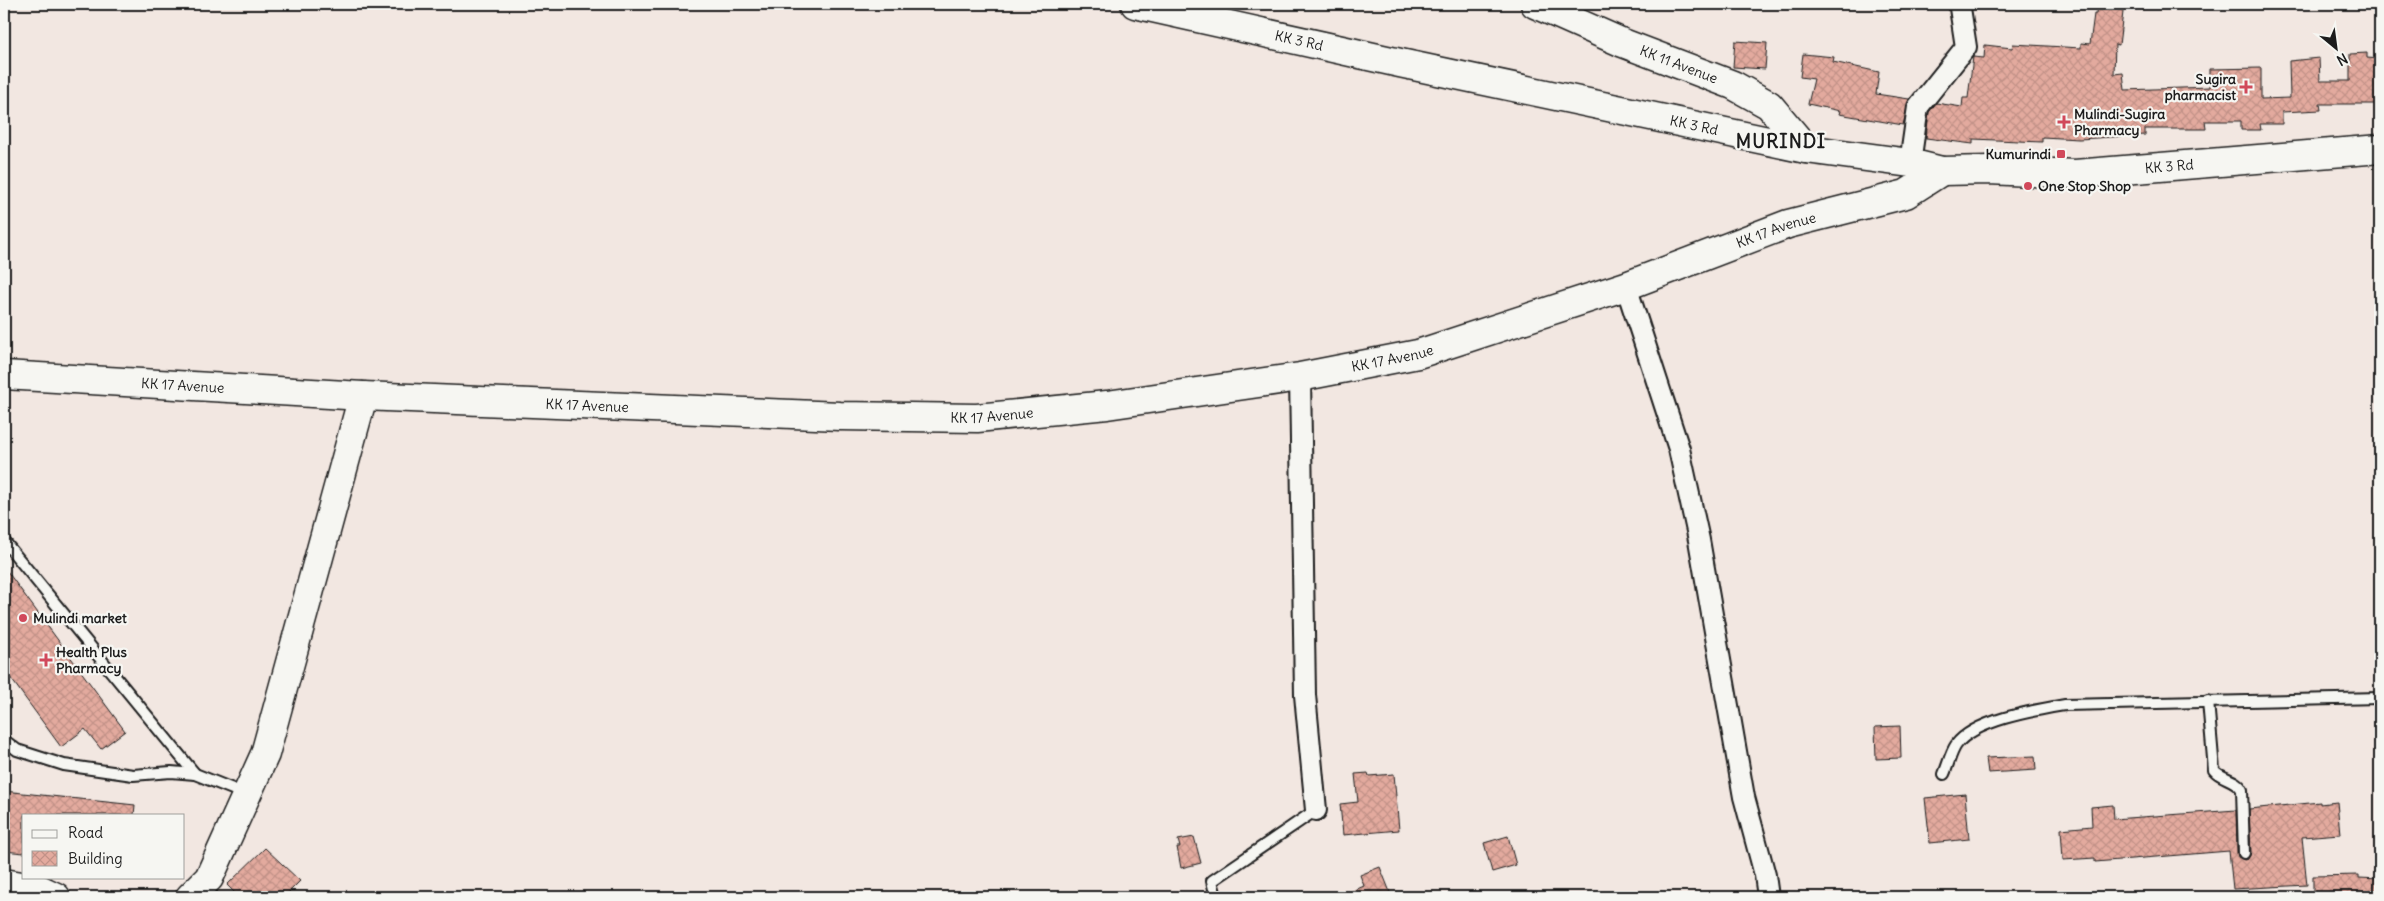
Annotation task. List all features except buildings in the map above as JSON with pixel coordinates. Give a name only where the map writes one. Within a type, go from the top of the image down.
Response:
[{"type":"main road","name":"KK 3 Rd","points":[[1135,4],[1400,63],[1806,149],[1910,163],[1942,171],[1990,170],[2075,174],[2380,149]]},
{"type":"main road","name":"KK 11 Avenue","points":[[1536,4],[1623,43],[1733,85],[1769,105],[1806,149]]},
{"type":"main road","name":"KK 17 Avenue","points":[[4,375],[362,396],[840,416],[977,418],[1107,405],[1300,377],[1418,354],[1626,286],[1788,224],[1906,194],[1942,171]]},
{"type":"main road","points":[[190,897],[209,878],[264,754],[362,396]]},
{"type":"main road","points":[[4,883],[38,889],[56,897]]},
{"type":"street","points":[[1910,163],[1918,107],[1966,47],[1960,8],[1962,4]]},
{"type":"street","points":[[1626,286],[1679,448],[1699,540],[1744,797],[1765,875],[1768,897]]},
{"type":"street","points":[[1300,377],[1305,695],[1316,810]]},
{"type":"lane","points":[[4,541],[195,774]]},
{"type":"lane","points":[[1944,774],[1956,744],[1977,729],[2017,714],[2065,705],[2380,698]]},
{"type":"lane","points":[[2208,701],[2214,770],[2238,784],[2242,790],[2244,853]]},
{"type":"lane","points":[[4,740],[17,750],[64,765],[134,775],[171,772],[195,774],[246,794]]},
{"type":"lane","points":[[1216,897],[1212,881],[1316,810]]},
{"type":"place","name":"Sugira pharmacist","points":[[2246,87]]},
{"type":"place","name":"Mulindi-Sugira Pharmacy","points":[[2064,122]]},
{"type":"place","name":"Kumurindi","points":[[2061,154]]},
{"type":"place","name":"One Stop Shop","points":[[2028,186]]},
{"type":"place","name":"Mulindi market","points":[[23,618]]},
{"type":"place","name":"Health Plus Pharmacy","points":[[46,660]]},
{"type":"district","name":"MURINDI","points":[[1781,141]]}]
